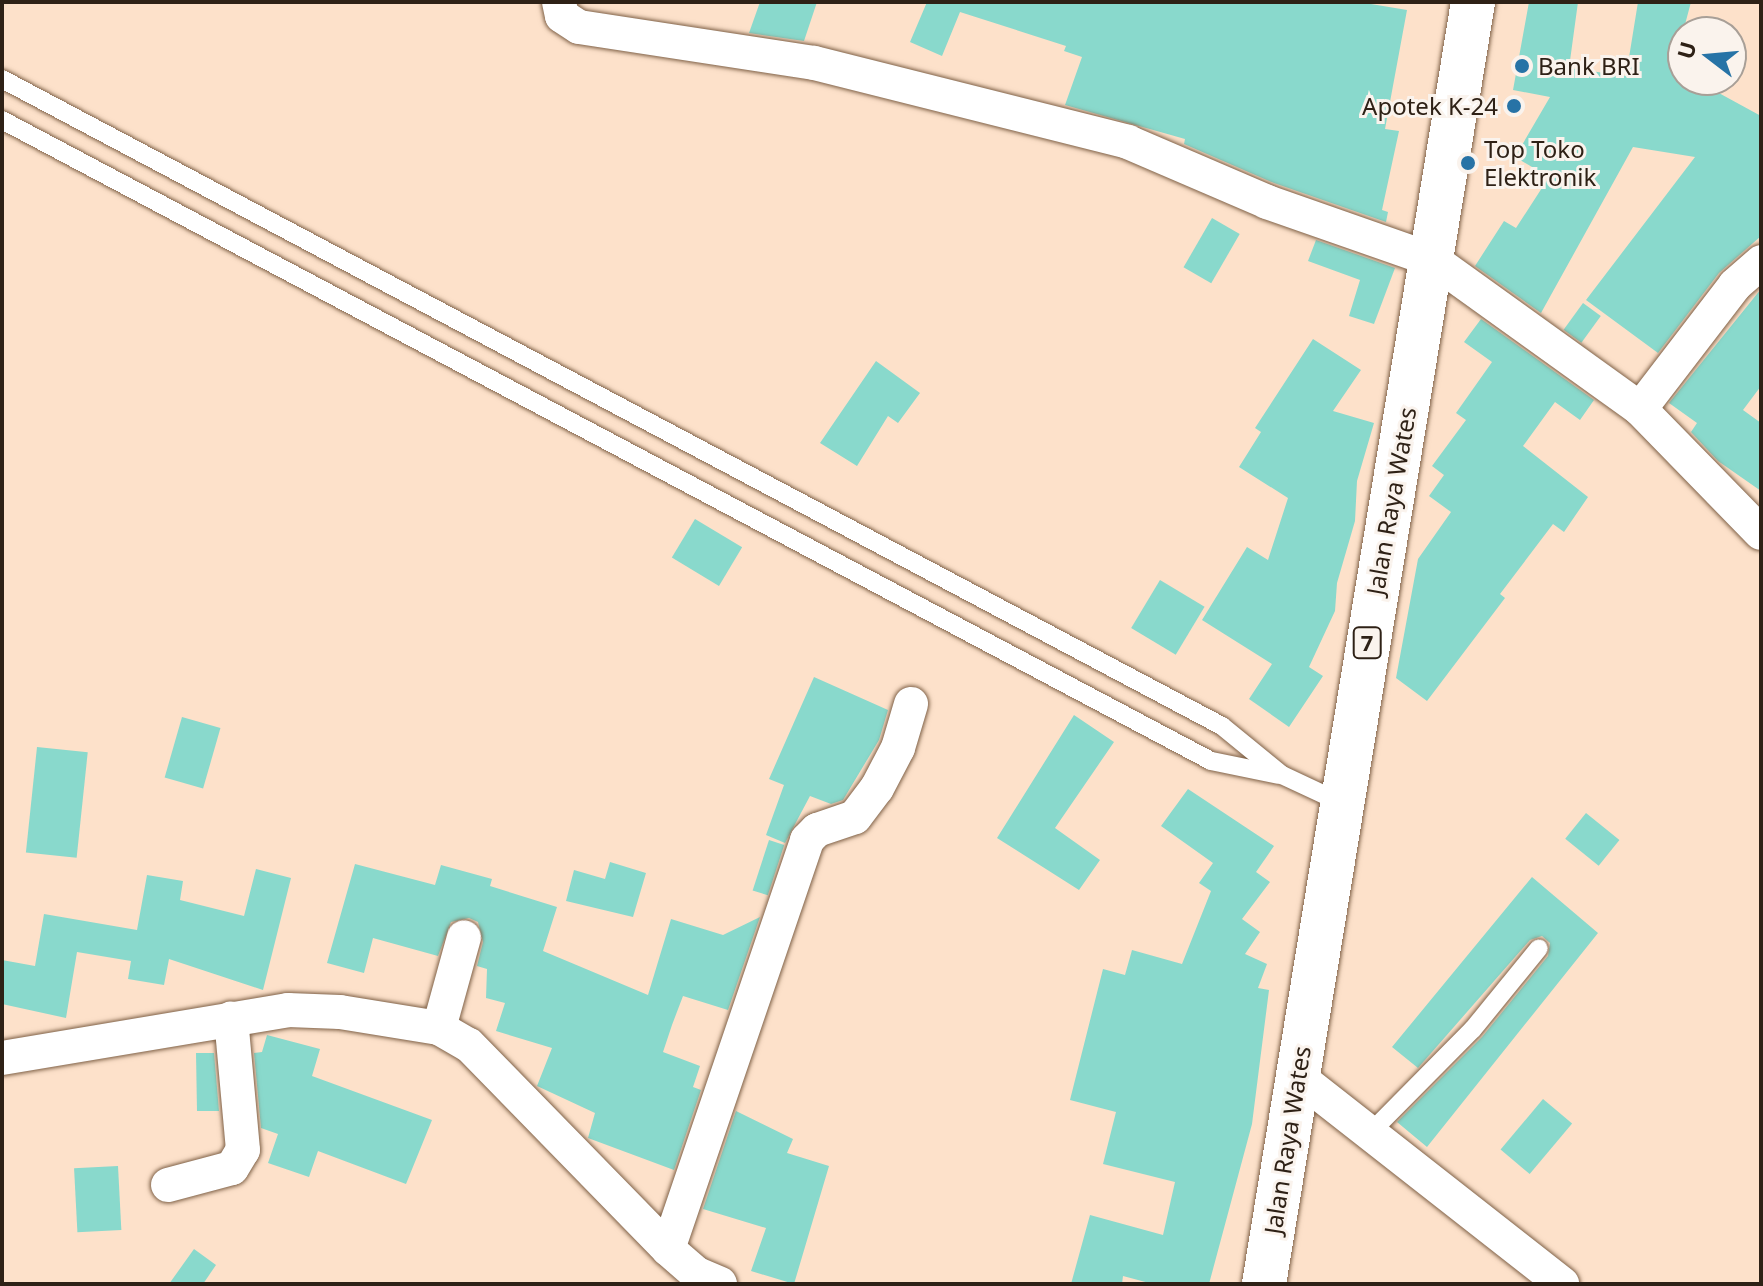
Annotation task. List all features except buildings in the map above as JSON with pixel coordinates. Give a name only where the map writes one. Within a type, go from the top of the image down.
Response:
[{"type":"highway","name":"Jalan Raya Wates","points":[[1264,1284],[1340,802],[1433,260],[1473,2]]},
{"type":"street","points":[[559,2],[562,16],[579,27],[814,63],[1128,142],[1267,202],[1433,260],[1640,409],[1761,533]]},
{"type":"street","points":[[1640,409],[1735,285],[1761,262]]},
{"type":"street","points":[[668,1249],[807,840],[817,830],[855,817],[877,788],[898,748],[911,704]]},
{"type":"street","points":[[439,1028],[464,937]]},
{"type":"street","points":[[2,1058],[288,1010],[340,1012],[439,1028],[469,1045],[668,1249],[697,1274],[720,1284]]},
{"type":"street","points":[[168,1185],[232,1168],[243,1150],[231,1019]]},
{"type":"street","points":[[1297,1076],[1368,1135],[1562,1284]]},
{"type":"lane","points":[[2,79],[1222,726],[1282,775]]},
{"type":"lane","points":[[2,120],[1211,761],[1282,775],[1340,802]]},
{"type":"lane","points":[[1368,1135],[1473,1029],[1539,948]]},
{"type":"place","name":"Bank BRI","points":[[1522,66]]},
{"type":"place","name":"Apotek K-24","points":[[1514,106]]},
{"type":"place","name":"Top Toko Elektronik","points":[[1468,163]]}]
